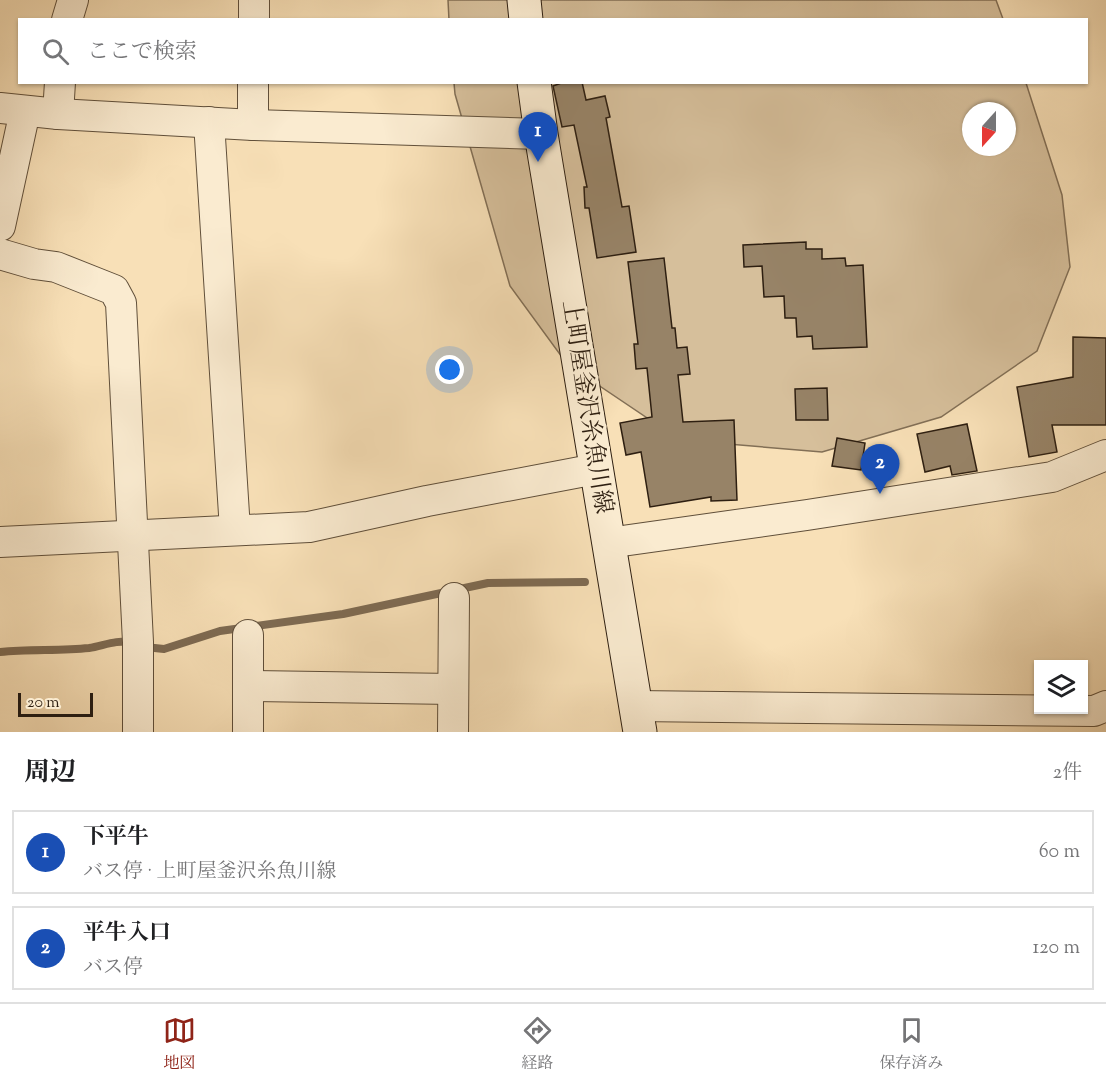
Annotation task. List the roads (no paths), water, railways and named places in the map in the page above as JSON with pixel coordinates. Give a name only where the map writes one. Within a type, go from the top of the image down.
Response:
[{"type":"main road","points":[[524,0],[526,18]]},
{"type":"main road","name":"上町屋釜沢糸魚川線","points":[[534,84],[638,719]]},
{"type":"street","points":[[68,18],[73,0]]},
{"type":"street","points":[[254,0],[254,18]]},
{"type":"street","points":[[58,114],[60,84]]},
{"type":"street","points":[[253,84],[253,125]]},
{"type":"street","points":[[0,226],[13,109],[58,114],[253,125],[541,134]]},
{"type":"street","points":[[209,122],[235,530]]},
{"type":"street","points":[[0,254],[34,264],[56,267],[114,290],[121,303],[138,642],[138,732]]},
{"type":"street","points":[[608,543],[1052,477],[1106,455]]},
{"type":"street","points":[[0,542],[309,527],[427,501],[596,469]]},
{"type":"street","points":[[453,732],[454,598]]},
{"type":"street","points":[[248,635],[248,732]]},
{"type":"street","points":[[248,686],[453,689]]},
{"type":"street","points":[[638,719],[1094,711],[1106,706]]},
{"type":"waterway","points":[[145,647],[164,649],[220,631],[343,614],[488,583],[585,582]]},
{"type":"waterway","points":[[0,652],[78,649],[115,642],[130,643]]},
{"type":"place","name":"下平牛","points":[[538,162]]},
{"type":"place","name":"平牛入口","points":[[880,494]]}]
